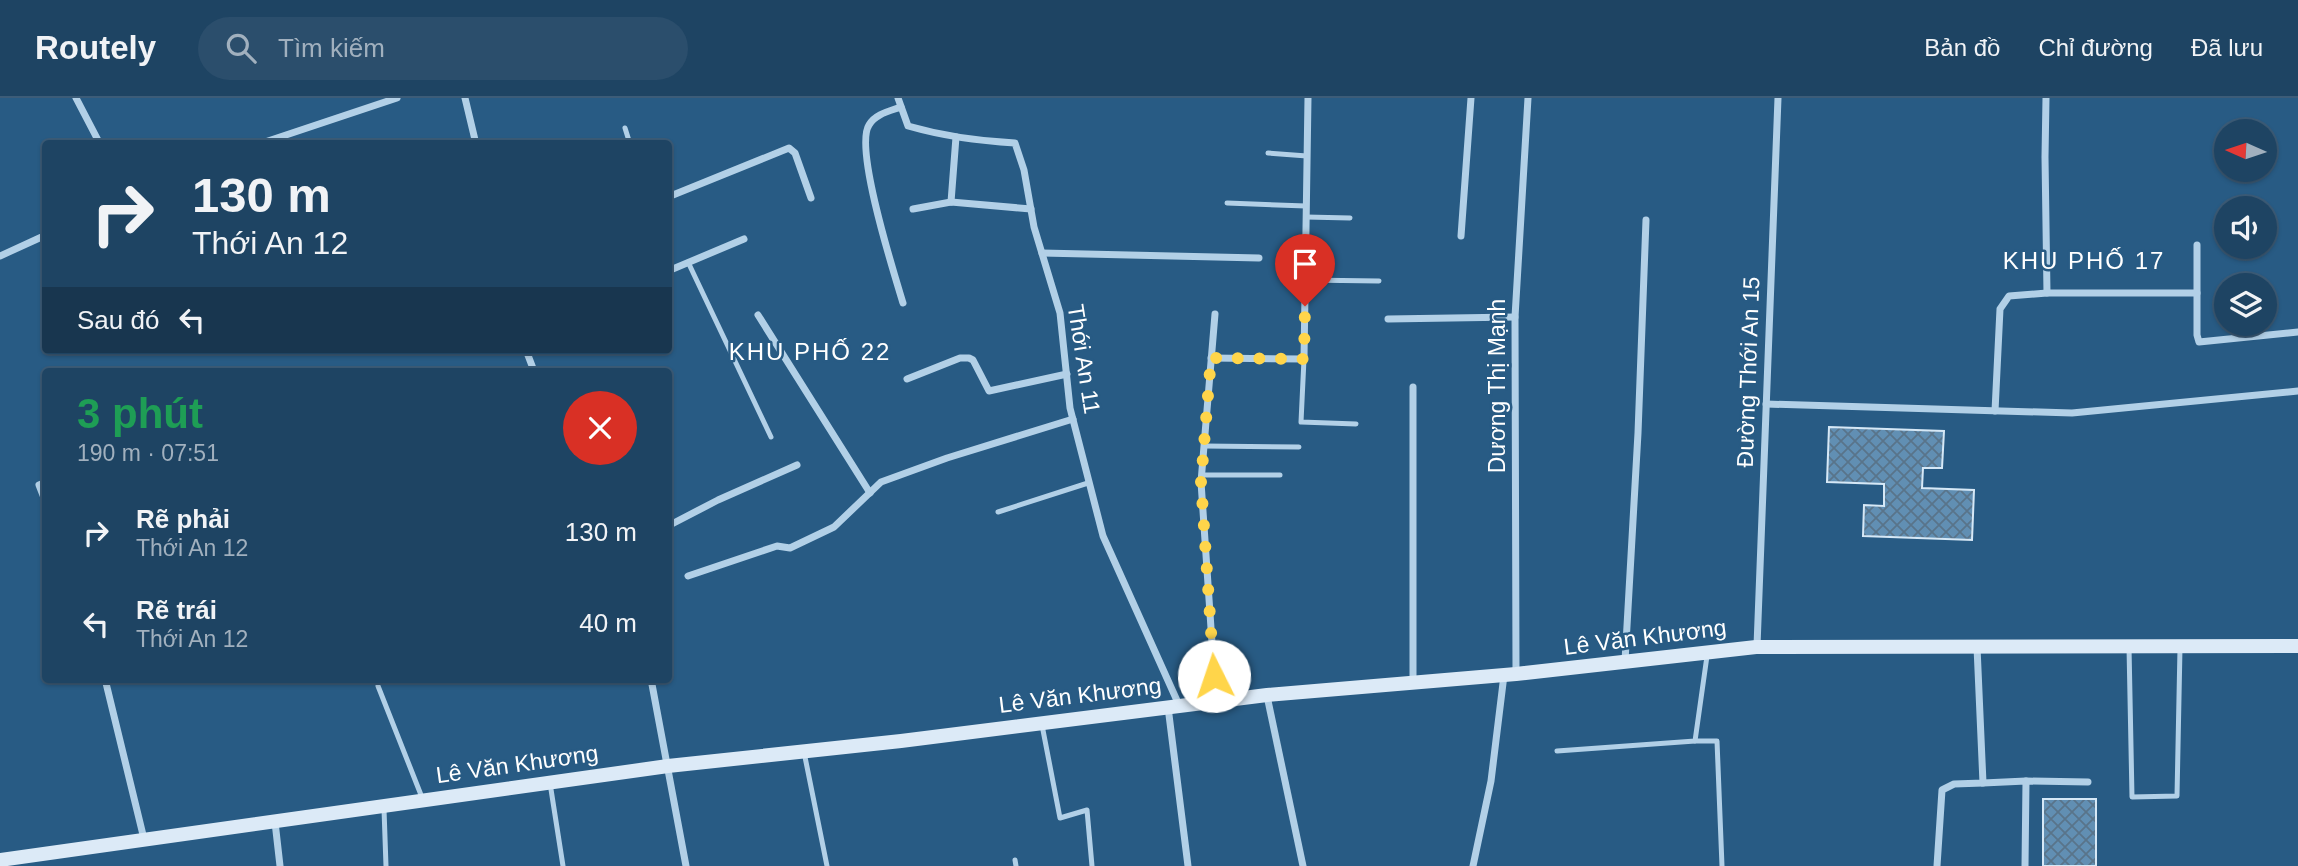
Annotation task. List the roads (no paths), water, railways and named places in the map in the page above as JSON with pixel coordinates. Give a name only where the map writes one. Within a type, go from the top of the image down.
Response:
[{"type":"main road","name":"Lê Văn Khương","points":[[0,860],[42,860],[144,839],[668,766],[804,752],[1266,695],[1510,675],[1756,647],[2298,646]]},
{"type":"street","points":[[76,98],[98,140]]},
{"type":"street","points":[[271,140],[397,98]]},
{"type":"street","points":[[465,98],[475,140]]},
{"type":"street","name":"Thới An 11","points":[[898,98],[908,126],[956,137],[1015,143],[1060,313],[1073,419],[1088,483],[1103,536],[1174,706],[1188,866]]},
{"type":"street","points":[[1211,358],[1304,359],[1308,98]]},
{"type":"street","points":[[1461,236],[1471,98]]},
{"type":"street","name":"Dương Thị Mạnh","points":[[1473,866],[1492,782],[1510,675],[1515,317],[1528,98]]},
{"type":"street","name":"Đường Thới An 15","points":[[1756,647],[1778,98]]},
{"type":"street","points":[[2046,98],[2047,293]]},
{"type":"street","points":[[901,107],[876,117],[870,123],[865,136],[875,206],[903,303]]},
{"type":"street","points":[[951,201],[956,137]]},
{"type":"street","points":[[672,195],[789,148],[795,153],[811,198]]},
{"type":"street","points":[[913,209],[951,201],[1031,209]]},
{"type":"street","points":[[1625,662],[1638,433],[1646,220]]},
{"type":"street","points":[[0,256],[42,237]]},
{"type":"street","points":[[672,269],[744,239]]},
{"type":"street","points":[[2197,245],[2199,342],[2298,332]]},
{"type":"street","points":[[1042,253],[1259,258]]},
{"type":"street","points":[[1995,411],[2001,306],[2008,296],[2047,293],[2197,293]]},
{"type":"street","points":[[1215,314],[1202,475],[1216,702]]},
{"type":"street","points":[[758,315],[870,493]]},
{"type":"street","points":[[1388,319],[1515,317]]},
{"type":"street","points":[[907,379],[960,358],[973,360],[989,391],[1067,374]]},
{"type":"street","points":[[1413,387],[1413,683]]},
{"type":"street","points":[[1766,404],[2072,413],[2298,391]]},
{"type":"street","points":[[688,576],[777,546],[790,548],[834,527],[881,482],[1073,419]]},
{"type":"street","points":[[672,524],[797,465]]},
{"type":"street","points":[[1977,647],[1983,783]]},
{"type":"street","points":[[106,683],[144,839]]},
{"type":"street","points":[[653,683],[686,866]]},
{"type":"street","points":[[1266,695],[1303,866]]},
{"type":"street","points":[[2025,781],[2025,866]]},
{"type":"street","points":[[1937,866],[1942,790],[1954,784],[2088,782]]},
{"type":"street","points":[[275,821],[280,866]]},
{"type":"lane","points":[[625,128],[629,140]]},
{"type":"lane","points":[[1268,153],[1307,156]]},
{"type":"lane","points":[[1227,203],[1306,206]]},
{"type":"lane","points":[[1306,217],[1350,218]]},
{"type":"lane","points":[[688,262],[771,437]]},
{"type":"lane","points":[[1305,280],[1379,281]]},
{"type":"lane","points":[[1304,359],[1301,422],[1356,424]]},
{"type":"lane","points":[[1204,446],[1300,447]]},
{"type":"lane","points":[[1202,475],[1280,475]]},
{"type":"lane","points":[[998,512],[1088,483]]},
{"type":"lane","points":[[2129,646],[2132,797],[2177,796],[2180,646]]},
{"type":"lane","points":[[1695,741],[1708,653]]},
{"type":"lane","points":[[377,686],[423,800]]},
{"type":"lane","points":[[1042,722],[1060,818],[1087,810],[1092,866]]},
{"type":"lane","points":[[1557,751],[1717,741],[1722,866]]},
{"type":"lane","points":[[804,752],[827,866]]},
{"type":"lane","points":[[550,783],[563,866]]},
{"type":"lane","points":[[384,806],[386,866]]},
{"type":"district","name":"KHU PHỐ 17","points":[[2084,261]]},
{"type":"district","name":"KHU PHỐ 22","points":[[810,352]]}]
